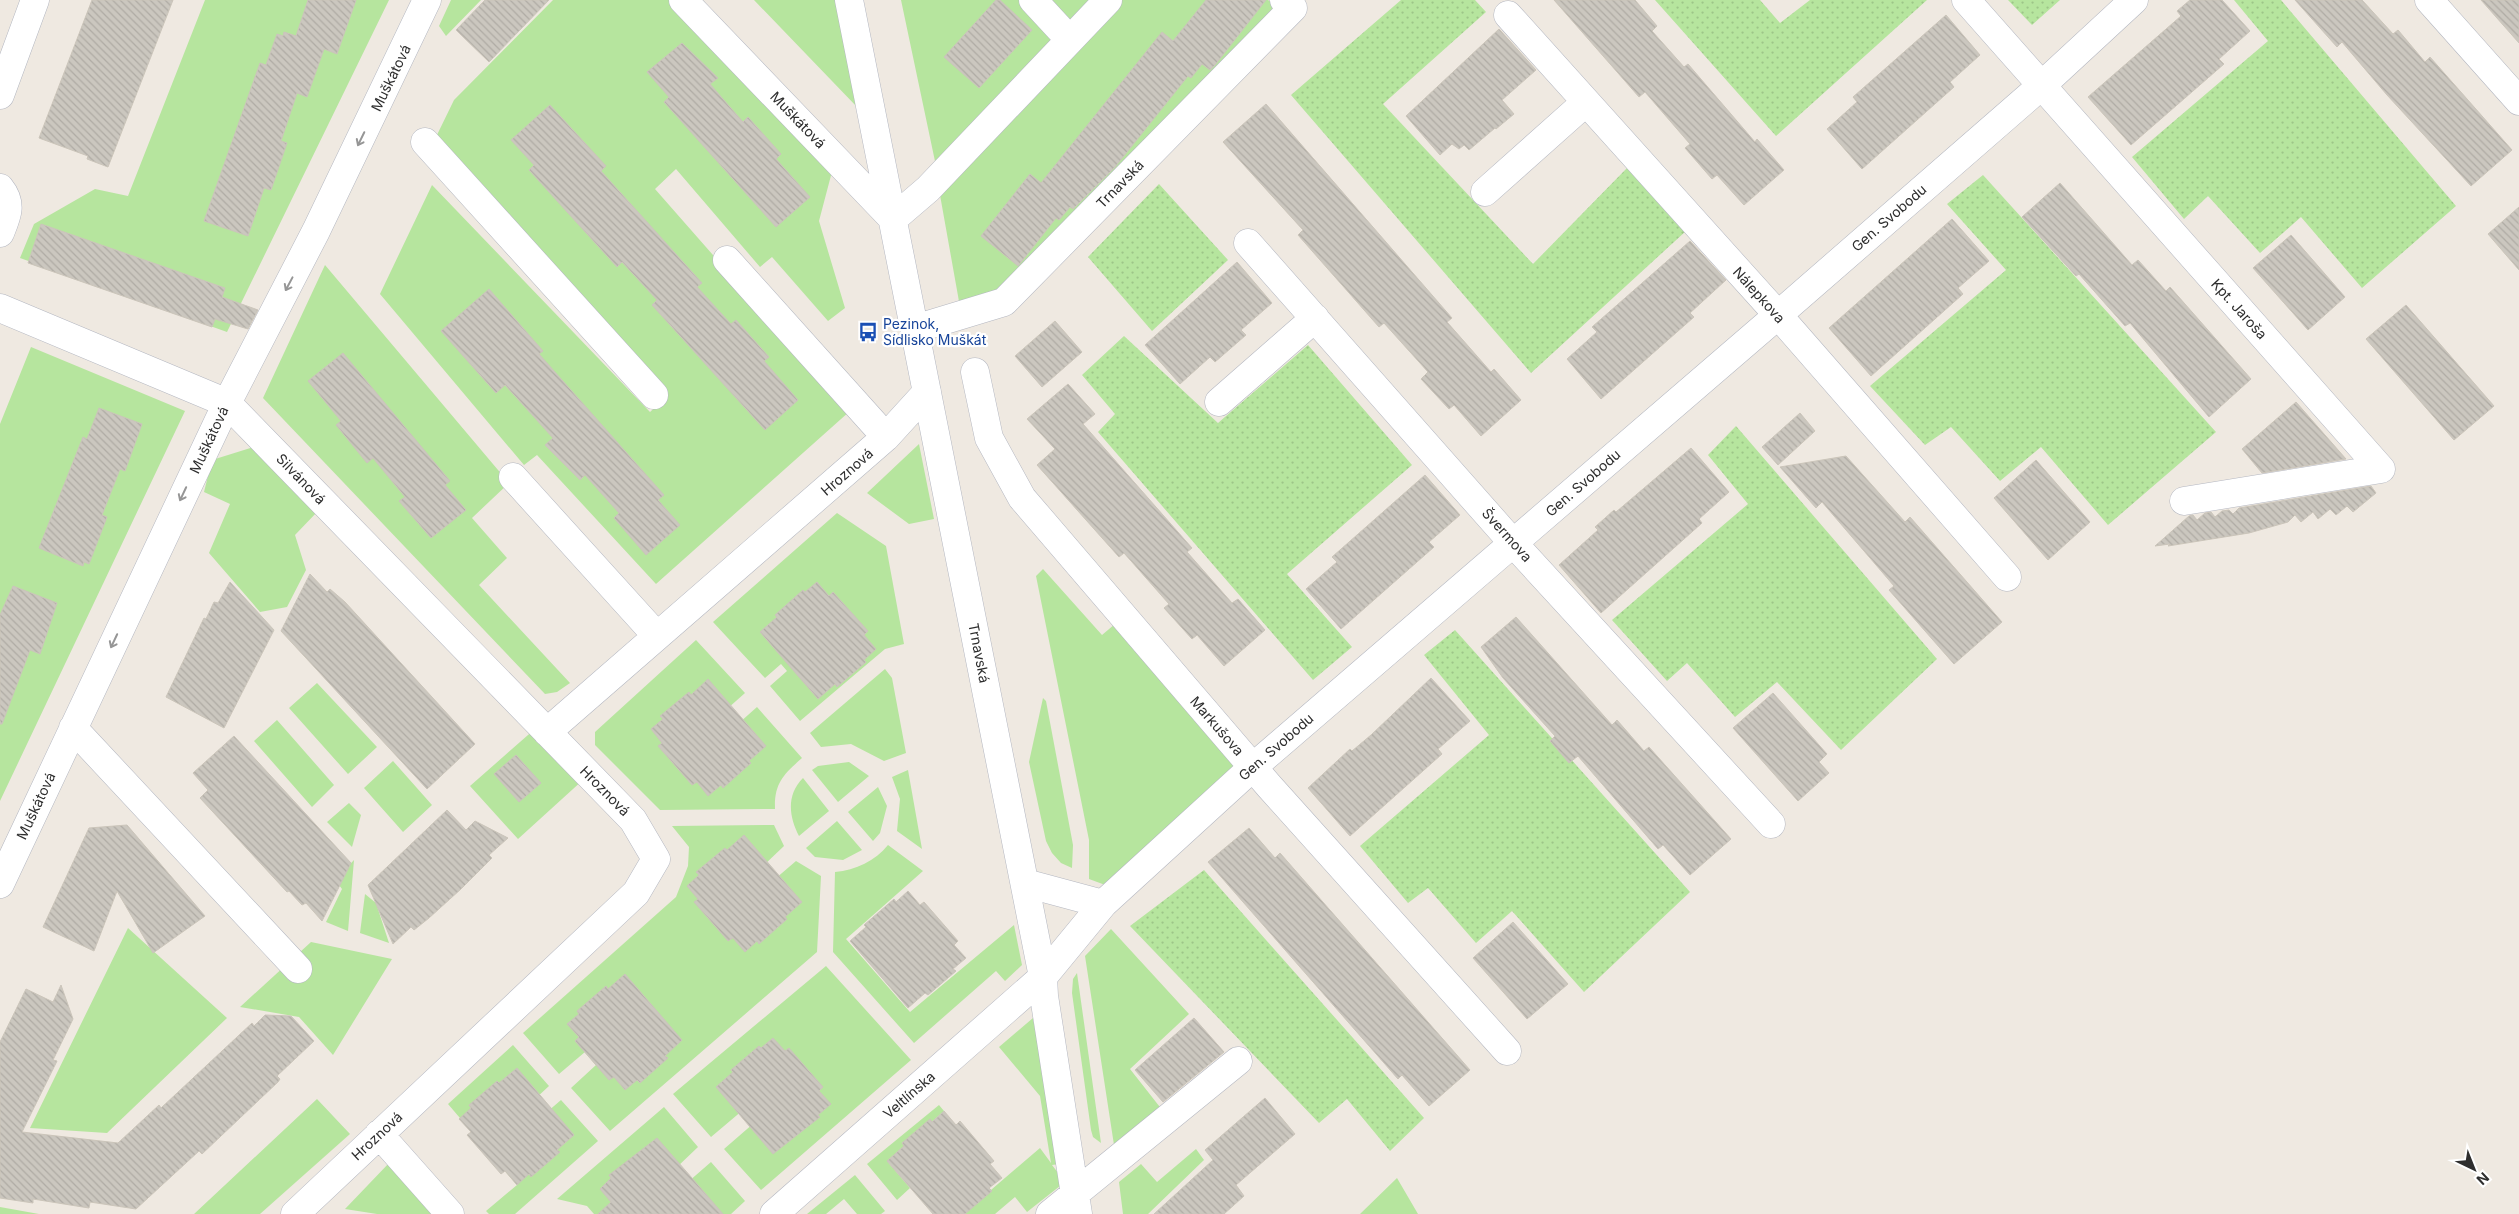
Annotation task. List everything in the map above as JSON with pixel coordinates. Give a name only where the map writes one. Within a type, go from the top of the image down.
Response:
[{"type":"street","points":[[0,95],[35,0]]},
{"type":"street","name":"Muškátová","points":[[0,884],[226,403],[316,231],[427,0]]},
{"type":"street","name":"Muškátová","points":[[683,0],[893,219]]},
{"type":"street","name":"Trnavská","points":[[849,0],[1044,977],[1044,996],[1076,1204]]},
{"type":"street","points":[[1033,0],[1070,40]]},
{"type":"street","points":[[893,219],[928,189],[1108,0]]},
{"type":"street","name":"Trnavská","points":[[915,329],[1004,302],[1293,8],[1284,0]]},
{"type":"street","name":"Kpt. Jaroša","points":[[1966,0],[2381,469],[2184,501]]},
{"type":"street","name":"Gen. Svobodu","points":[[1044,977],[1103,904],[1253,767],[1778,315],[2041,86],[2134,0]]},
{"type":"street","points":[[2429,0],[2519,101]]},
{"type":"street","name":"Nálepkova","points":[[1508,15],[1778,315],[2007,577]]},
{"type":"street","points":[[1485,192],[1586,102]]},
{"type":"street","points":[[425,142],[654,395]]},
{"type":"street","points":[[0,188],[6,195],[9,210],[0,233]]},
{"type":"street","name":"Švermova","points":[[1248,242],[1513,542],[1771,824]]},
{"type":"street","points":[[727,260],[886,438]]},
{"type":"street","name":"Silvánová","points":[[0,308],[226,403],[547,732]]},
{"type":"street","points":[[1219,402],[1315,318]]},
{"type":"street","name":"Markušova","points":[[975,372],[989,438],[1022,498],[1253,767],[1507,1051]]},
{"type":"street","name":"Hroznová","points":[[295,1214],[636,893],[656,859],[633,820],[547,732],[886,438],[927,392]]},
{"type":"street","points":[[514,477],[657,636]]},
{"type":"street","points":[[73,728],[298,969]]},
{"type":"street","points":[[1025,883],[1103,904]]},
{"type":"street","name":"Veltlínska","points":[[774,1214],[1044,977]]},
{"type":"street","points":[[1050,1214],[1076,1204],[1238,1061]]},
{"type":"street","points":[[379,1134],[450,1214]]},
{"type":"green space","points":[[205,0],[389,0],[227,332],[20,258],[34,224],[95,189],[128,196]]},
{"type":"green space","points":[[451,0],[481,0],[446,36],[439,26]]},
{"type":"green space","points":[[553,0],[673,0],[834,164],[819,221],[845,308],[828,321],[772,257],[760,267],[676,169],[655,189],[850,411],[656,584],[537,455],[524,465],[380,294],[432,185],[650,412],[666,397],[436,137],[454,100]]},
{"type":"green space","points":[[754,0],[840,0],[857,107]]},
{"type":"green space","points":[[901,0],[1090,0],[936,166]]},
{"type":"green space","points":[[1122,0],[1268,0],[1281,10],[1002,293],[960,307],[940,195]]},
{"type":"green space","points":[[1401,0],[1475,0],[1486,12],[1383,104],[1533,264],[1627,168],[1686,231],[1531,373],[1291,95]]},
{"type":"green space","points":[[1655,0],[1760,0],[1780,23],[1810,0],[1927,0],[1776,136]]},
{"type":"green space","points":[[2008,0],[2060,0],[2032,25]]},
{"type":"green space","points":[[2234,0],[2281,0],[2456,206],[2362,288],[2301,217],[2260,253],[2208,196],[2184,219],[2132,157],[2268,41]]},
{"type":"green space","points":[[1983,175],[2216,432],[2108,525],[2041,447],[2000,481],[1951,427],[1925,445],[1870,386],[2006,270],[1947,204]]},
{"type":"green space","points":[[1159,184],[1228,260],[1152,331],[1088,257]]},
{"type":"green space","points":[[325,265],[509,483],[472,518],[507,558],[479,585],[570,683],[557,692],[545,694],[263,398]]},
{"type":"green space","points":[[1124,336],[1218,423],[1308,345],[1412,465],[1287,574],[1352,647],[1313,680],[1098,432],[1115,414],[1082,375]]},
{"type":"green space","points":[[31,347],[185,411],[0,801],[0,424]]},
{"type":"green space","points":[[1736,426],[1937,659],[1841,750],[1777,682],[1735,717],[1687,663],[1667,681],[1612,620],[1748,504],[1708,455]]},
{"type":"green space","points":[[919,444],[934,519],[909,524],[867,493]]},
{"type":"green space","points":[[257,446],[318,511],[295,535],[306,570],[287,607],[260,612],[209,553],[230,504],[204,492],[212,460]]},
{"type":"green space","points":[[837,513],[886,546],[904,644],[885,649],[800,721],[770,686],[787,671],[781,664],[765,678],[713,622]]},
{"type":"green space","points":[[1043,569],[1102,635],[1115,624],[1239,766],[1108,886],[1089,879],[1089,840],[1036,576]]},
{"type":"green space","points":[[1455,630],[1690,892],[1584,992],[1512,911],[1476,943],[1428,888],[1408,903],[1360,846],[1489,735],[1424,655]]},
{"type":"green space","points":[[696,640],[745,693],[727,709],[739,723],[757,707],[802,758],[781,780],[776,792],[775,809],[660,810],[595,745],[595,732]]},
{"type":"green space","points":[[885,669],[892,678],[906,753],[884,761],[851,744],[821,747],[810,733]]},
{"type":"green space","points":[[317,683],[377,747],[348,774],[289,708]]},
{"type":"green space","points":[[1043,698],[1046,701],[1073,845],[1072,868],[1061,863],[1052,853],[1046,841],[1029,762]]},
{"type":"green space","points":[[277,720],[334,785],[312,807],[254,741]]},
{"type":"green space","points":[[536,728],[584,779],[518,839],[470,786]]},
{"type":"green space","points":[[393,761],[432,805],[403,832],[364,788]]},
{"type":"green space","points":[[849,762],[869,776],[838,802],[812,770],[818,766]]},
{"type":"green space","points":[[908,770],[922,849],[897,831],[900,799],[892,777]]},
{"type":"green space","points":[[803,778],[829,811],[799,836],[791,814],[791,806],[794,792]]},
{"type":"green space","points":[[878,787],[887,806],[880,833],[873,841],[848,812]]},
{"type":"green space","points":[[349,803],[361,815],[352,847],[327,822]]},
{"type":"green space","points":[[837,821],[862,850],[843,860],[815,857],[806,848]]},
{"type":"green space","points":[[774,825],[784,846],[763,866],[775,879],[796,861],[821,876],[817,952],[610,1131],[571,1088],[596,1065],[585,1052],[559,1074],[523,1033],[676,897],[688,866],[689,847],[672,826]]},
{"type":"green space","points":[[888,845],[923,871],[846,939],[910,1012],[1014,925],[1022,965],[1005,981],[996,971],[914,1043],[833,952],[835,872],[864,864],[877,856]]},
{"type":"green space","points":[[354,860],[348,931],[326,922],[342,889],[335,880]]},
{"type":"green space","points":[[1204,870],[1424,1118],[1390,1151],[1347,1099],[1319,1123],[1130,926]]},
{"type":"green space","points":[[365,894],[376,903],[389,943],[360,933]]},
{"type":"green space","points":[[128,928],[227,1018],[107,1133],[30,1128]]},
{"type":"green space","points":[[1111,929],[1189,1014],[1130,1069],[1163,1111],[1114,1145],[1085,956]]},
{"type":"green space","points":[[311,942],[392,959],[333,1055],[299,1017],[240,1007]]},
{"type":"green space","points":[[826,966],[911,1060],[761,1190],[724,1149],[754,1123],[743,1110],[711,1137],[673,1094]]},
{"type":"green space","points":[[1077,973],[1101,1143],[1093,1137],[1091,1130],[1072,993],[1073,979]]},
{"type":"green space","points":[[1033,1018],[1059,1164],[1052,1165],[1065,1182],[1027,1212],[1015,1197],[995,1214],[963,1214],[1040,1148],[1051,1163],[1040,1096],[999,1047]]},
{"type":"green space","points":[[513,1045],[549,1086],[535,1099],[547,1112],[561,1100],[598,1141],[515,1214],[489,1214],[486,1211],[517,1185],[448,1104]]},
{"type":"green space","points":[[317,1099],[350,1134],[260,1214],[194,1214]]},
{"type":"green space","points":[[939,1105],[944,1111],[887,1161],[910,1188],[897,1200],[867,1164]]},
{"type":"green space","points":[[664,1107],[698,1147],[676,1168],[688,1182],[711,1162],[745,1201],[731,1214],[594,1214],[587,1206],[557,1199]]},
{"type":"green space","points":[[1196,1149],[1204,1160],[1148,1214],[1123,1214],[1119,1182],[1141,1164],[1157,1182]]},
{"type":"green space","points":[[390,1162],[436,1214],[377,1214],[345,1209]]},
{"type":"green space","points":[[855,1175],[885,1211],[881,1214],[857,1214],[844,1199],[826,1214],[807,1214]]},
{"type":"green space","points":[[1397,1178],[1418,1214],[1360,1214]]},
{"type":"green space","points":[[0,1207],[39,1214],[0,1214]]},
{"type":"building","points":[[92,0],[173,0],[108,167],[87,159],[88,156],[39,138]]},
{"type":"building","points":[[308,0],[356,0],[337,54],[324,49],[307,97],[297,93],[281,141],[287,143],[271,190],[264,188],[248,236],[204,221],[260,63],[266,65],[277,34],[283,36],[284,32],[296,36]]},
{"type":"building","points":[[485,0],[549,0],[489,62],[456,30]]},
{"type":"building","points":[[996,0],[1000,0],[1032,30],[979,88],[944,57]]},
{"type":"building","points":[[1206,0],[1266,0],[1215,65],[1210,70],[1202,64],[1191,78],[1188,76],[1115,167],[1073,209],[1070,207],[1059,220],[1056,218],[1018,266],[981,236],[1030,174],[1041,183],[1162,32],[1173,41]]},
{"type":"building","points":[[1554,0],[1635,0],[1657,26],[1652,31],[1684,67],[1688,64],[1755,142],[1757,139],[1784,170],[1744,205],[1717,175],[1712,179],[1685,148],[1690,144],[1645,92],[1639,97]]},
{"type":"building","points":[[2190,0],[2222,0],[2250,31],[2219,59],[2224,64],[2131,145],[2088,97],[2181,16],[2177,11]]},
{"type":"building","points":[[2295,0],[2362,0],[2393,34],[2398,30],[2425,62],[2430,57],[2512,150],[2471,186],[2387,95],[2342,42],[2337,47]]},
{"type":"building","points":[[2481,0],[2519,0],[2519,43]]},
{"type":"building","points":[[1946,15],[1980,55],[1950,82],[1954,87],[1862,169],[1827,129],[1857,102],[1853,97]]},
{"type":"building","points":[[1499,29],[1536,70],[1502,100],[1514,114],[1469,150],[1464,145],[1459,149],[1452,144],[1440,155],[1406,116]]},
{"type":"building","points":[[682,43],[718,78],[710,84],[743,122],[748,117],[781,154],[776,159],[810,197],[776,227],[664,102],[669,97],[647,72]]},
{"type":"building","points":[[1266,104],[1452,318],[1447,322],[1491,372],[1494,369],[1521,400],[1481,436],[1454,405],[1449,409],[1421,379],[1428,372],[1384,323],[1379,327],[1298,235],[1303,230],[1223,142]]},
{"type":"building","points":[[550,105],[606,166],[601,171],[702,283],[697,287],[731,324],[736,320],[769,357],[764,361],[798,400],[765,430],[652,305],[657,300],[622,262],[617,267],[529,170],[534,165],[511,140]]},
{"type":"building","points":[[2060,183],[2132,265],[2138,260],[2166,291],[2170,287],[2251,379],[2209,417],[2130,323],[2125,326],[2079,274],[2076,276],[2022,217]]},
{"type":"building","points":[[2519,207],[2519,270],[2488,234]]},
{"type":"building","points":[[1952,219],[1989,261],[1958,288],[1963,294],[1871,376],[1829,328]]},
{"type":"building","points":[[41,224],[225,288],[222,297],[258,310],[248,329],[215,319],[212,327],[28,263]]},
{"type":"building","points":[[2291,235],[2345,297],[2308,330],[2253,268]]},
{"type":"building","points":[[1690,241],[1726,280],[1690,313],[1694,317],[1601,399],[1567,359],[1597,332],[1592,327]]},
{"type":"building","points":[[1237,262],[1272,303],[1241,330],[1246,335],[1215,362],[1210,357],[1180,384],[1145,345]]},
{"type":"building","points":[[489,289],[543,351],[539,354],[664,495],[658,500],[680,525],[646,555],[614,518],[619,513],[585,475],[580,480],[545,445],[553,438],[505,385],[496,393],[441,331]]},
{"type":"building","points":[[2406,305],[2494,406],[2454,440],[2366,339]]},
{"type":"building","points":[[1055,321],[1082,352],[1042,387],[1015,356]]},
{"type":"building","points":[[343,353],[450,481],[445,485],[466,510],[431,538],[399,501],[405,497],[373,458],[367,463],[336,425],[341,421],[308,381]]},
{"type":"building","points":[[1068,384],[1095,414],[1083,424],[1192,548],[1187,552],[1232,603],[1238,599],[1265,630],[1224,666],[1197,635],[1192,639],[1164,608],[1169,604],[1124,553],[1119,557],[1037,465],[1055,449],[1027,419]]},
{"type":"building","points":[[2296,402],[2346,459],[2262,473],[2242,449]]},
{"type":"building","points":[[99,408],[142,424],[125,471],[120,469],[102,515],[107,517],[89,564],[84,562],[83,566],[39,548],[83,437],[87,439]]},
{"type":"building","points":[[1800,413],[1815,431],[1778,465],[1762,447]]},
{"type":"building","points":[[1691,448],[1729,492],[1699,519],[1702,523],[1601,613],[1559,565],[1598,530],[1595,527],[1614,510],[1616,512]]},
{"type":"building","points":[[1846,456],[1905,522],[1910,517],[2002,622],[1954,664],[1889,590],[1894,586],[1822,502],[1816,508],[1780,467]]},
{"type":"building","points":[[2036,460],[2090,522],[2048,560],[1994,498]]},
{"type":"building","points":[[1425,475],[1460,515],[1429,542],[1434,547],[1341,629],[1306,589],[1337,562],[1332,557]]},
{"type":"building","points":[[2371,486],[2376,493],[2353,512],[2347,506],[2336,515],[2330,509],[2318,519],[2313,512],[2301,522],[2295,515],[2288,522],[2249,533],[2168,546],[2170,544],[2155,546],[2189,516],[2193,515],[2197,520],[2205,513],[2211,512],[2215,517],[2222,511],[2229,510],[2233,514],[2239,508]]},
{"type":"building","points":[[310,574],[327,592],[330,589],[345,602],[475,744],[427,789],[281,631]]},
{"type":"building","points":[[230,582],[274,630],[224,728],[166,697],[204,618],[206,619],[214,602],[218,603]]},
{"type":"building","points":[[817,582],[829,596],[833,592],[868,631],[864,635],[876,649],[864,660],[866,662],[837,687],[835,684],[818,699],[760,632],[777,617],[775,615],[803,590],[805,592]]},
{"type":"building","points":[[13,586],[57,603],[40,654],[30,650],[2,724],[0,724],[0,615]]},
{"type":"building","points":[[1516,617],[1612,725],[1617,720],[1644,751],[1649,747],[1731,839],[1690,875],[1663,845],[1658,849],[1578,756],[1569,763],[1550,741],[1555,736],[1503,678],[1481,647]]},
{"type":"building","points":[[1431,678],[1470,721],[1438,749],[1442,754],[1350,836],[1308,788],[1350,749],[1352,751],[1371,735]]},
{"type":"building","points":[[708,679],[766,746],[749,761],[751,763],[723,788],[721,785],[708,796],[697,782],[692,785],[658,746],[662,743],[651,729],[663,719],[660,716],[689,692],[691,695]]},
{"type":"building","points":[[1773,693],[1827,754],[1819,762],[1829,773],[1798,801],[1733,728]]},
{"type":"building","points":[[234,736],[351,863],[322,921],[306,903],[302,905],[289,891],[287,892],[200,798],[208,790],[193,773]]},
{"type":"building","points":[[516,755],[541,783],[519,802],[494,774]]},
{"type":"building","points":[[447,810],[466,830],[475,821],[508,838],[489,855],[492,858],[461,889],[429,918],[414,930],[411,927],[393,944],[368,885]]},
{"type":"building","points":[[127,825],[205,916],[153,953],[117,891],[94,951],[43,927],[89,828]]},
{"type":"building","points":[[1249,828],[1275,858],[1280,853],[1470,1070],[1429,1106],[1402,1075],[1398,1079],[1208,862]]},
{"type":"building","points":[[744,835],[802,902],[785,917],[787,919],[759,944],[757,941],[745,952],[733,938],[728,941],[694,902],[698,899],[687,886],[699,875],[696,872],[725,848],[727,850]]},
{"type":"building","points":[[908,891],[920,905],[924,902],[958,941],[954,945],[966,958],[953,969],[956,971],[928,995],[925,993],[908,1008],[850,941],[866,927],[864,925],[894,899],[896,902]]},
{"type":"building","points":[[1513,922],[1568,984],[1527,1019],[1473,958]]},
{"type":"building","points":[[625,974],[682,1040],[665,1056],[668,1058],[640,1083],[637,1080],[625,1090],[614,1077],[609,1080],[575,1041],[579,1037],[567,1024],[579,1014],[577,1011],[606,986],[608,989]]},
{"type":"building","points":[[61,985],[73,1019],[53,1060],[57,1061],[22,1132],[118,1143],[159,1105],[161,1108],[252,1023],[254,1026],[265,1015],[291,1016],[314,1041],[277,1076],[280,1079],[278,1082],[202,1154],[199,1151],[136,1209],[90,1202],[89,1208],[33,1199],[33,1203],[0,1198],[0,1042],[26,989],[53,1002]]},
{"type":"building","points":[[1194,1018],[1224,1052],[1163,1102],[1135,1070]]},
{"type":"building","points":[[773,1038],[785,1051],[789,1048],[823,1087],[819,1091],[831,1104],[818,1115],[820,1117],[773,1154],[716,1087],[733,1072],[731,1070],[759,1046],[761,1048]]},
{"type":"building","points":[[517,1068],[574,1135],[557,1150],[560,1152],[531,1177],[529,1174],[517,1185],[505,1171],[501,1174],[467,1135],[471,1132],[459,1119],[471,1108],[469,1105],[497,1081],[499,1083]]},
{"type":"building","points":[[1265,1098],[1295,1134],[1236,1185],[1244,1196],[1224,1214],[1154,1214],[1213,1160],[1205,1150]]},
{"type":"building","points":[[944,1111],[956,1125],[960,1121],[994,1161],[990,1164],[1002,1178],[989,1188],[992,1191],[965,1214],[933,1214],[887,1161],[904,1146],[902,1143],[930,1119],[932,1122]]},
{"type":"building","points":[[657,1138],[723,1214],[598,1214],[611,1202],[600,1189],[611,1178],[609,1175]]},
{"type":"place","name":"Pezinok, Sídlisko Muškát","points":[[868,332]]}]
